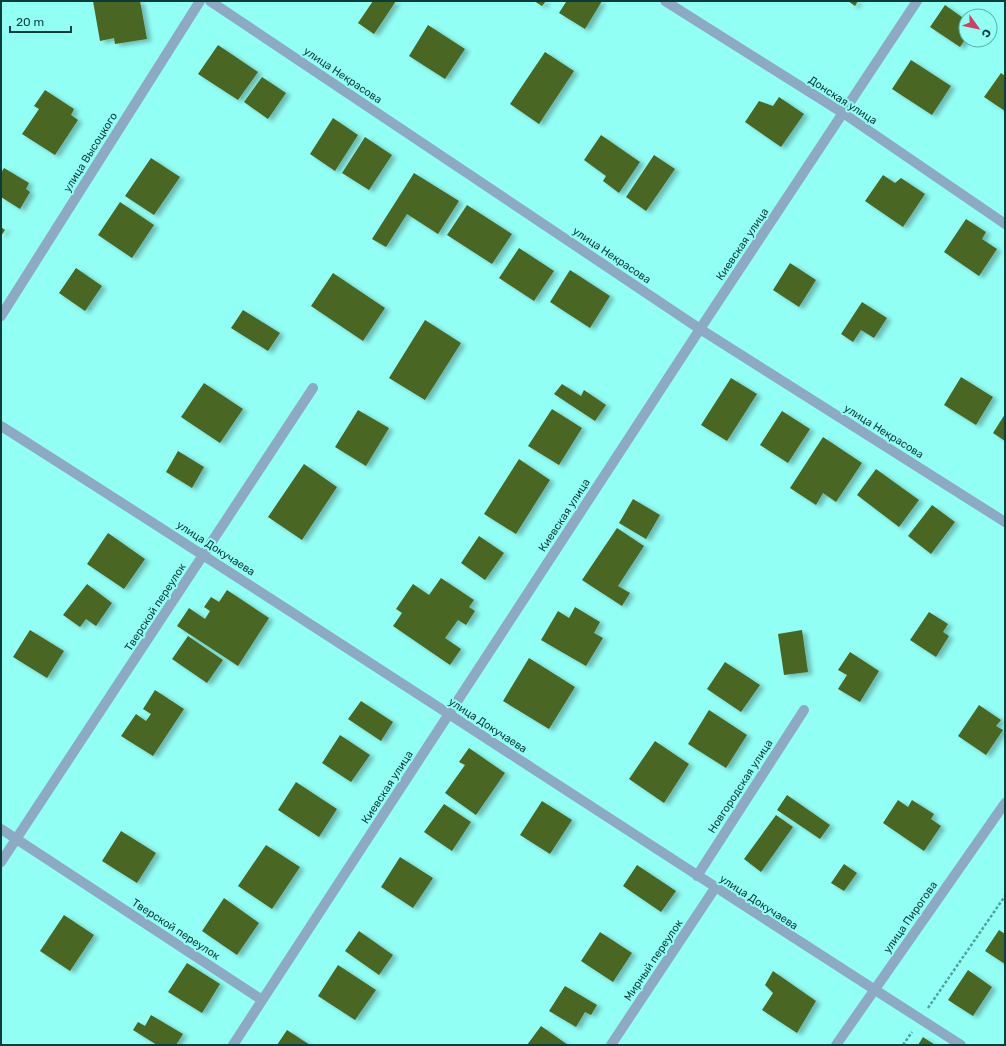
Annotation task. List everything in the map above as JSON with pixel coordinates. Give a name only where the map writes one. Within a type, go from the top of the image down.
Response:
[{"type":"street","name":"улица Высоцкого","points":[[1,316],[200,1]]},
{"type":"street","name":"улица Некрасова","points":[[210,1],[700,329],[1005,522]]},
{"type":"street","name":"Донская улица","points":[[665,1],[844,114],[1005,224]]},
{"type":"street","name":"Киевская улица","points":[[233,1045],[700,329],[844,114],[917,1]]},
{"type":"street","name":"Тверской переулок","points":[[1,862],[313,388]]},
{"type":"street","name":"улица Докучаева","points":[[1,426],[204,554],[715,888],[961,1045]]},
{"type":"street","name":"Новгородская улица","points":[[697,876],[804,710]]},
{"type":"street","name":"улица Пирогова","points":[[836,1045],[1004,805]]},
{"type":"street","name":"Тверской переулок","points":[[1,829],[262,1000]]},
{"type":"street","name":"Мирный переулок","points":[[611,1045],[715,888]]},
{"type":"path","points":[[903,1045],[1005,896]]},
{"type":"building","points":[[93,1],[140,1],[147,39],[115,44],[114,38],[100,41]]},
{"type":"building","points":[[373,1],[396,1],[374,34],[358,23]]},
{"type":"building","points":[[534,1],[546,1],[542,6]]},
{"type":"building","points":[[564,1],[602,1],[585,29],[559,13],[566,2]]},
{"type":"building","points":[[848,1],[858,1],[855,6]]},
{"type":"building","points":[[945,5],[958,14],[958,46],[930,27]]},
{"type":"building","points":[[428,25],[465,49],[445,79],[409,56]]},
{"type":"building","points":[[218,45],[258,72],[238,100],[198,74]]},
{"type":"building","points":[[545,52],[574,71],[539,124],[510,104]]},
{"type":"building","points":[[911,60],[951,86],[932,115],[892,89]]},
{"type":"building","points":[[1001,73],[1005,76],[1005,111],[984,97]]},
{"type":"building","points":[[262,77],[286,93],[268,119],[244,102]]},
{"type":"building","points":[[45,90],[74,109],[71,115],[78,120],[55,155],[22,134],[39,109],[34,106]]},
{"type":"building","points":[[779,97],[804,114],[781,147],[745,122],[759,101],[773,106]]},
{"type":"building","points":[[333,118],[358,135],[335,171],[310,154]]},
{"type":"building","points":[[601,135],[640,162],[619,193],[603,181],[606,176],[584,160]]},
{"type":"building","points":[[365,137],[392,155],[369,190],[342,173]]},
{"type":"building","points":[[654,155],[675,169],[646,211],[626,197]]},
{"type":"building","points":[[151,158],[180,177],[154,215],[125,196]]},
{"type":"building","points":[[4,168],[29,183],[26,189],[30,192],[20,209],[1,197],[1,173]]},
{"type":"building","points":[[414,173],[459,201],[438,234],[407,214],[386,247],[372,239]]},
{"type":"building","points":[[883,175],[895,183],[901,178],[925,194],[903,227],[865,201]]},
{"type":"building","points":[[120,202],[154,225],[132,258],[98,235]]},
{"type":"building","points":[[467,205],[512,234],[492,264],[447,235]]},
{"type":"building","points":[[966,219],[986,232],[982,239],[997,249],[979,276],[944,252]]},
{"type":"building","points":[[1,227],[5,230],[1,236]]},
{"type":"building","points":[[519,248],[554,271],[534,301],[499,278]]},
{"type":"building","points":[[790,263],[816,280],[799,307],[773,290]]},
{"type":"building","points":[[76,268],[102,286],[85,311],[59,293]]},
{"type":"building","points":[[570,270],[610,296],[590,328],[550,302]]},
{"type":"building","points":[[333,273],[385,308],[363,341],[311,306]]},
{"type":"building","points":[[862,302],[887,318],[874,338],[861,330],[853,342],[841,334]]},
{"type":"building","points":[[243,310],[280,333],[268,351],[231,328]]},
{"type":"building","points":[[425,320],[461,343],[425,400],[389,378]]},
{"type":"building","points":[[961,377],[993,397],[976,425],[944,405]]},
{"type":"building","points":[[731,378],[757,394],[727,441],[701,425]]},
{"type":"building","points":[[204,383],[243,409],[220,443],[181,417]]},
{"type":"building","points":[[562,384],[581,396],[584,390],[606,405],[595,421],[554,394]]},
{"type":"building","points":[[552,409],[582,428],[559,465],[528,446]]},
{"type":"building","points":[[358,410],[389,428],[366,466],[335,447]]},
{"type":"building","points":[[782,411],[810,429],[788,463],[760,445]]},
{"type":"building","points":[[1005,414],[1005,441],[993,433]]},
{"type":"building","points":[[823,437],[862,463],[836,502],[823,493],[816,505],[790,488]]},
{"type":"building","points":[[178,451],[204,467],[192,488],[166,472]]},
{"type":"building","points":[[519,459],[550,480],[516,534],[484,514]]},
{"type":"building","points":[[304,464],[337,487],[302,540],[268,517]]},
{"type":"building","points":[[876,469],[919,500],[899,527],[857,495]]},
{"type":"building","points":[[633,499],[660,515],[646,539],[619,523]]},
{"type":"building","points":[[932,505],[955,522],[931,554],[908,536]]},
{"type":"building","points":[[617,528],[644,546],[618,586],[630,593],[622,606],[582,580]]},
{"type":"building","points":[[108,533],[145,559],[124,589],[87,564]]},
{"type":"building","points":[[479,536],[504,553],[485,580],[461,563]]},
{"type":"building","points":[[441,578],[474,600],[469,607],[475,611],[466,625],[458,620],[445,638],[461,649],[450,665],[393,626],[402,613],[396,609],[413,584],[429,595]]},
{"type":"building","points":[[87,584],[112,603],[96,626],[86,619],[80,627],[63,615]]},
{"type":"building","points":[[227,590],[269,618],[238,666],[177,626],[189,608],[205,619],[210,611],[204,607],[211,597],[219,602]]},
{"type":"building","points":[[575,607],[600,622],[594,633],[603,638],[586,666],[541,640],[558,611],[569,618]]},
{"type":"building","points":[[929,612],[948,624],[943,632],[949,636],[936,657],[910,640]]},
{"type":"building","points":[[30,630],[64,651],[47,678],[13,657]]},
{"type":"building","points":[[802,630],[808,672],[784,675],[778,634]]},
{"type":"building","points":[[188,636],[223,660],[207,683],[172,659]]},
{"type":"building","points":[[850,652],[879,671],[860,702],[838,689],[847,675],[838,670]]},
{"type":"building","points":[[529,658],[575,687],[549,729],[503,701]]},
{"type":"building","points":[[725,662],[760,685],[741,712],[707,689]]},
{"type":"building","points":[[155,690],[184,709],[153,756],[121,736],[136,714],[146,721],[151,714],[143,709]]},
{"type":"building","points":[[361,701],[393,722],[381,741],[348,719]]},
{"type":"building","points":[[979,705],[1001,720],[996,726],[1003,730],[986,755],[958,736]]},
{"type":"building","points":[[709,710],[747,735],[726,768],[688,744]]},
{"type":"building","points":[[340,735],[370,755],[351,782],[322,763]]},
{"type":"building","points":[[655,741],[689,764],[664,803],[629,779]]},
{"type":"building","points":[[469,748],[505,773],[476,815],[445,793],[465,765],[459,762]]},
{"type":"building","points":[[296,782],[337,809],[319,837],[278,810]]},
{"type":"building","points":[[787,795],[830,825],[820,839],[777,810]]},
{"type":"building","points":[[898,800],[908,807],[912,800],[934,814],[931,819],[941,826],[924,851],[883,823]]},
{"type":"building","points":[[542,801],[572,820],[550,854],[520,835]]},
{"type":"building","points":[[444,804],[471,822],[452,851],[424,832]]},
{"type":"building","points":[[776,815],[793,827],[761,872],[744,859]]},
{"type":"building","points":[[121,831],[156,853],[137,883],[102,861]]},
{"type":"building","points":[[266,845],[300,867],[272,909],[238,886]]},
{"type":"building","points":[[400,857],[433,878],[413,908],[381,887]]},
{"type":"building","points":[[844,864],[857,873],[844,891],[831,883]]},
{"type":"building","points":[[637,865],[676,891],[661,912],[623,886]]},
{"type":"building","points":[[224,898],[259,923],[237,955],[202,931]]},
{"type":"building","points":[[64,915],[94,935],[70,971],[40,951]]},
{"type":"building","points":[[999,930],[1005,934],[1005,964],[985,951]]},
{"type":"building","points":[[359,931],[393,955],[379,975],[345,951]]},
{"type":"building","points":[[600,932],[632,953],[613,982],[581,961]]},
{"type":"building","points":[[187,963],[220,984],[202,1013],[168,992]]},
{"type":"building","points":[[338,965],[376,990],[355,1020],[318,996]]},
{"type":"building","points":[[968,970],[992,987],[973,1016],[948,1000]]},
{"type":"building","points":[[773,971],[816,1001],[797,1033],[762,1010],[773,993],[765,985]]},
{"type":"building","points":[[565,986],[597,1005],[591,1015],[585,1012],[576,1027],[549,1011]]},
{"type":"building","points":[[151,1015],[183,1034],[176,1045],[157,1045],[133,1030],[138,1022],[145,1026]]},
{"type":"building","points":[[541,1026],[568,1045],[527,1045]]},
{"type":"building","points":[[287,1030],[310,1045],[277,1045]]},
{"type":"building","points":[[923,1037],[935,1045],[918,1045]]}]
